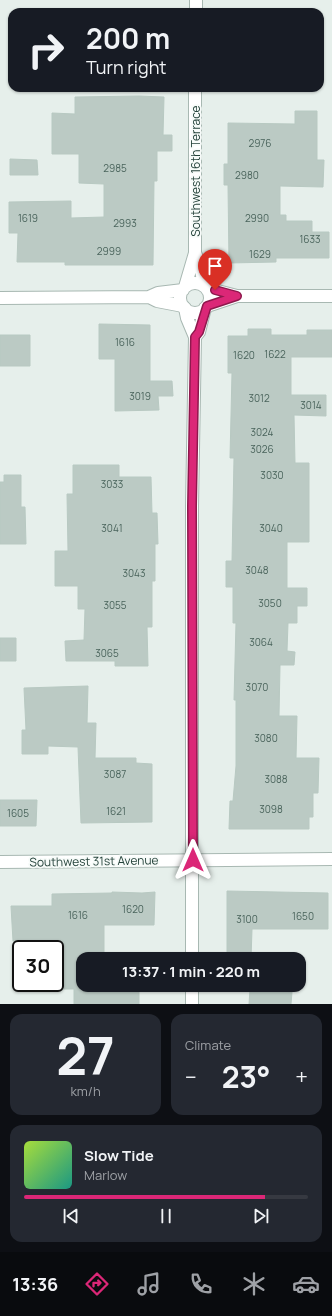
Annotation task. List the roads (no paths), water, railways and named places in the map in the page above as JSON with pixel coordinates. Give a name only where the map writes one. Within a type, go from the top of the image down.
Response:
[{"type":"street","name":"Southwest 16th Terrace","points":[[184,288],[195,253],[195,92]]},
{"type":"street","name":"Southwest 16th Terrace","points":[[195,253],[200,265],[205,287]]},
{"type":"street","points":[[0,298],[149,297],[158,293],[184,288],[194,283],[237,296],[332,296]]},
{"type":"street","points":[[195,337],[199,332],[210,296],[205,287]]},
{"type":"street","points":[[184,288],[180,298],[184,307],[186,318],[195,337],[192,506],[192,952]]},
{"type":"street","points":[[149,297],[157,301],[184,307],[197,312],[206,307],[237,296]]},
{"type":"street","name":"Southwest 31st Avenue","points":[[0,862],[332,859]]},
{"type":"street","points":[[192,992],[192,1004]]}]
